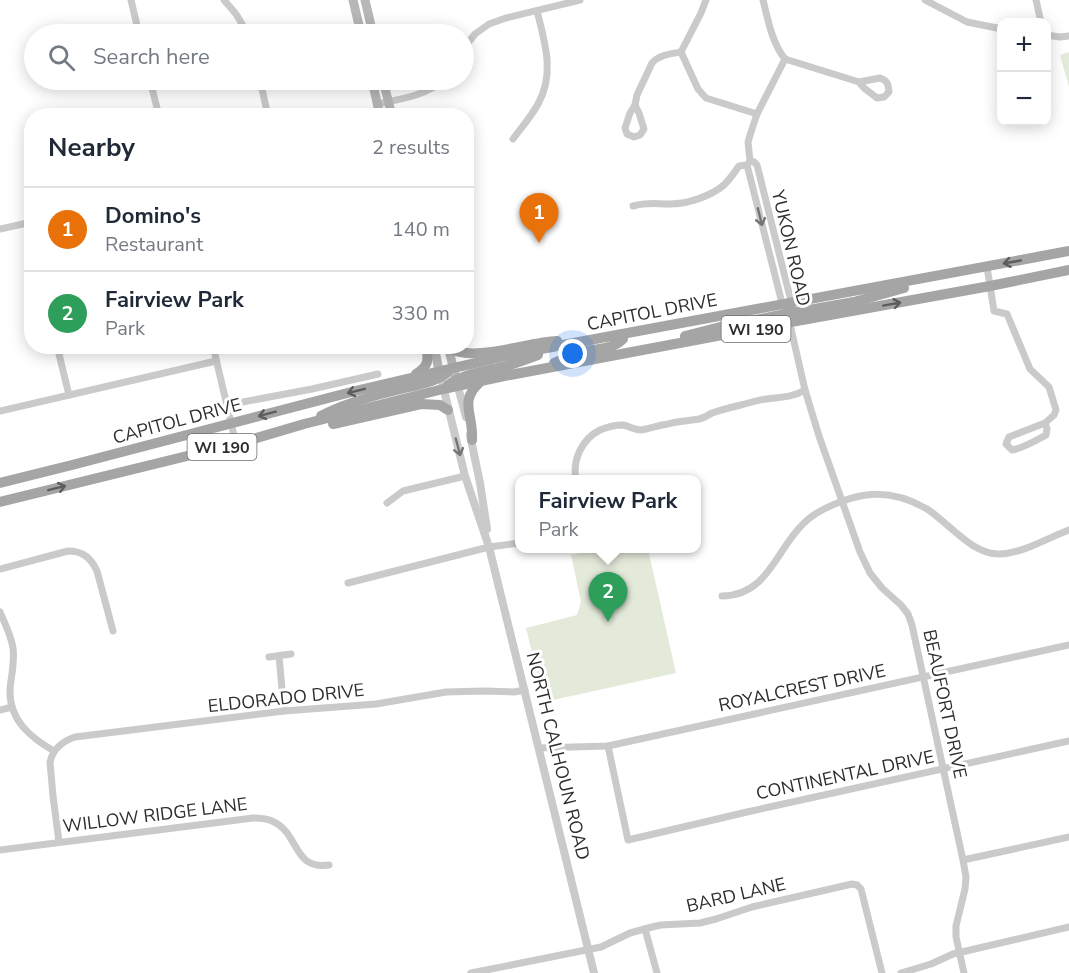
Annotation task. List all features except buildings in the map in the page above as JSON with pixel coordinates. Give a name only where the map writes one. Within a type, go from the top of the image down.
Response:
[{"type":"main road","points":[[353,0],[359,24]]},
{"type":"main road","points":[[365,0],[371,24]]},
{"type":"main road","points":[[374,90],[378,108]]},
{"type":"main road","points":[[385,90],[390,108]]},
{"type":"main road","points":[[789,311],[854,302],[953,273],[1069,251]]},
{"type":"main road","name":"CAPITOL DRIVE","points":[[454,368],[623,333],[990,286],[1069,270]]},
{"type":"main road","name":"CAPITOL DRIVE","points":[[457,383],[481,381],[639,351],[689,335],[789,311]]},
{"type":"main road","points":[[534,371],[568,357],[616,345],[622,339],[623,333]]},
{"type":"main road","points":[[474,354],[541,342],[593,339]]},
{"type":"main road","points":[[443,389],[482,371],[507,366],[572,344]]},
{"type":"main road","points":[[409,378],[423,370],[428,354]]},
{"type":"main road","name":"NORTH CALHOUN ROAD","points":[[436,354],[440,374]]},
{"type":"main road","name":"NORTH CALHOUN ROAD","points":[[450,354],[457,383]]},
{"type":"main road","points":[[304,424],[333,409],[454,368]]},
{"type":"main road","name":"CAPITOL DRIVE","points":[[0,483],[409,378],[440,374]]},
{"type":"main road","points":[[472,440],[469,395],[481,381]]},
{"type":"main road","name":"CAPITOL DRIVE","points":[[0,502],[236,444],[304,424],[443,389]]},
{"type":"main road","points":[[265,436],[350,421],[420,404],[440,405],[448,410]]},
{"type":"street","points":[[131,0],[137,24]]},
{"type":"street","points":[[224,0],[243,24]]},
{"type":"street","points":[[474,34],[489,24],[506,18],[580,0]]},
{"type":"street","points":[[681,52],[706,0]]},
{"type":"street","points":[[763,0],[772,32],[781,55],[785,59],[859,82]]},
{"type":"street","points":[[925,0],[967,22],[997,28]]},
{"type":"street","points":[[1036,0],[1040,18]]},
{"type":"street","points":[[513,139],[537,106],[546,83],[547,54],[537,11]]},
{"type":"street","points":[[1051,36],[1069,36]]},
{"type":"street","points":[[635,105],[637,95],[655,59],[681,52]]},
{"type":"street","points":[[681,52],[698,89],[706,98],[758,114]]},
{"type":"street","name":"YUKON ROAD","points":[[785,59],[758,114],[748,142],[748,163],[754,162],[757,165],[789,311]]},
{"type":"street","points":[[152,90],[157,108]]},
{"type":"street","points":[[262,90],[266,108]]},
{"type":"street","points":[[377,104],[427,90]]},
{"type":"street","points":[[633,206],[652,202],[675,204],[700,197],[719,189],[739,166],[748,163]]},
{"type":"street","points":[[0,229],[24,224]]},
{"type":"street","points":[[987,267],[994,311],[1007,314],[1030,369],[1049,387],[1056,410],[1045,423],[1009,437],[1006,444],[1012,450],[1036,441],[1046,435],[1045,423]]},
{"type":"street","name":"BEAUFORT DRIVE","points":[[789,311],[805,390],[860,552],[876,582],[908,614],[915,637],[966,877],[956,926],[956,938],[964,973]]},
{"type":"street","points":[[59,354],[69,395]]},
{"type":"street","points":[[215,354],[236,444]]},
{"type":"street","points":[[0,411],[216,361]]},
{"type":"street","points":[[227,405],[378,374]]},
{"type":"street","name":"NORTH CALHOUN ROAD","points":[[440,374],[465,476],[489,547],[594,973]]},
{"type":"street","name":"NORTH CALHOUN ROAD","points":[[457,383],[472,440],[489,547]]},
{"type":"street","points":[[575,475],[576,459],[581,448],[600,430],[624,425],[641,430],[669,423],[701,419],[732,407],[760,400],[785,398],[805,390]]},
{"type":"street","points":[[387,503],[402,491],[465,476]]},
{"type":"street","points":[[722,596],[734,596],[750,590],[766,573],[795,533],[811,517],[829,506],[865,495],[890,495],[910,500],[934,514],[969,543],[987,552],[998,554],[1026,548],[1069,530]]},
{"type":"street","points":[[348,583],[489,547],[515,544]]},
{"type":"street","points":[[0,569],[68,551],[85,555],[97,571],[113,631]]},
{"type":"street","points":[[0,612],[9,631],[13,647],[14,663],[10,692],[12,707],[27,732],[54,751],[51,756],[50,773],[59,842]]},
{"type":"street","name":"ROYALCREST DRIVE","points":[[539,748],[608,746],[1069,645]]},
{"type":"street","points":[[269,657],[291,654]]},
{"type":"street","points":[[279,656],[284,711]]},
{"type":"street","name":"ELDORADO DRIVE","points":[[54,751],[68,740],[82,736],[284,711],[376,704],[446,692],[525,690]]},
{"type":"street","points":[[0,710],[12,707]]},
{"type":"street","name":"CONTINENTAL DRIVE","points":[[608,746],[628,840],[1069,741]]},
{"type":"street","name":"WILLOW RIDGE LANE","points":[[0,850],[243,819],[265,819],[278,824],[286,831],[304,860],[317,867],[329,865]]},
{"type":"street","points":[[963,860],[1069,837]]},
{"type":"street","name":"BARD LANE","points":[[471,973],[607,945],[630,933],[661,925],[717,919],[752,907],[852,884],[861,889],[882,973]]},
{"type":"street","points":[[901,973],[959,952],[1069,927]]},
{"type":"street","points":[[645,929],[657,973]]},
{"type":"green space","points":[[1069,52],[1069,87],[1060,55]]},
{"type":"green space","points":[[649,553],[676,673],[544,702],[526,628],[577,615],[581,602],[571,555]]},
{"type":"place","name":"Domino's","points":[[539,243]]},
{"type":"place","name":"Fairview Park","points":[[608,622]]}]
